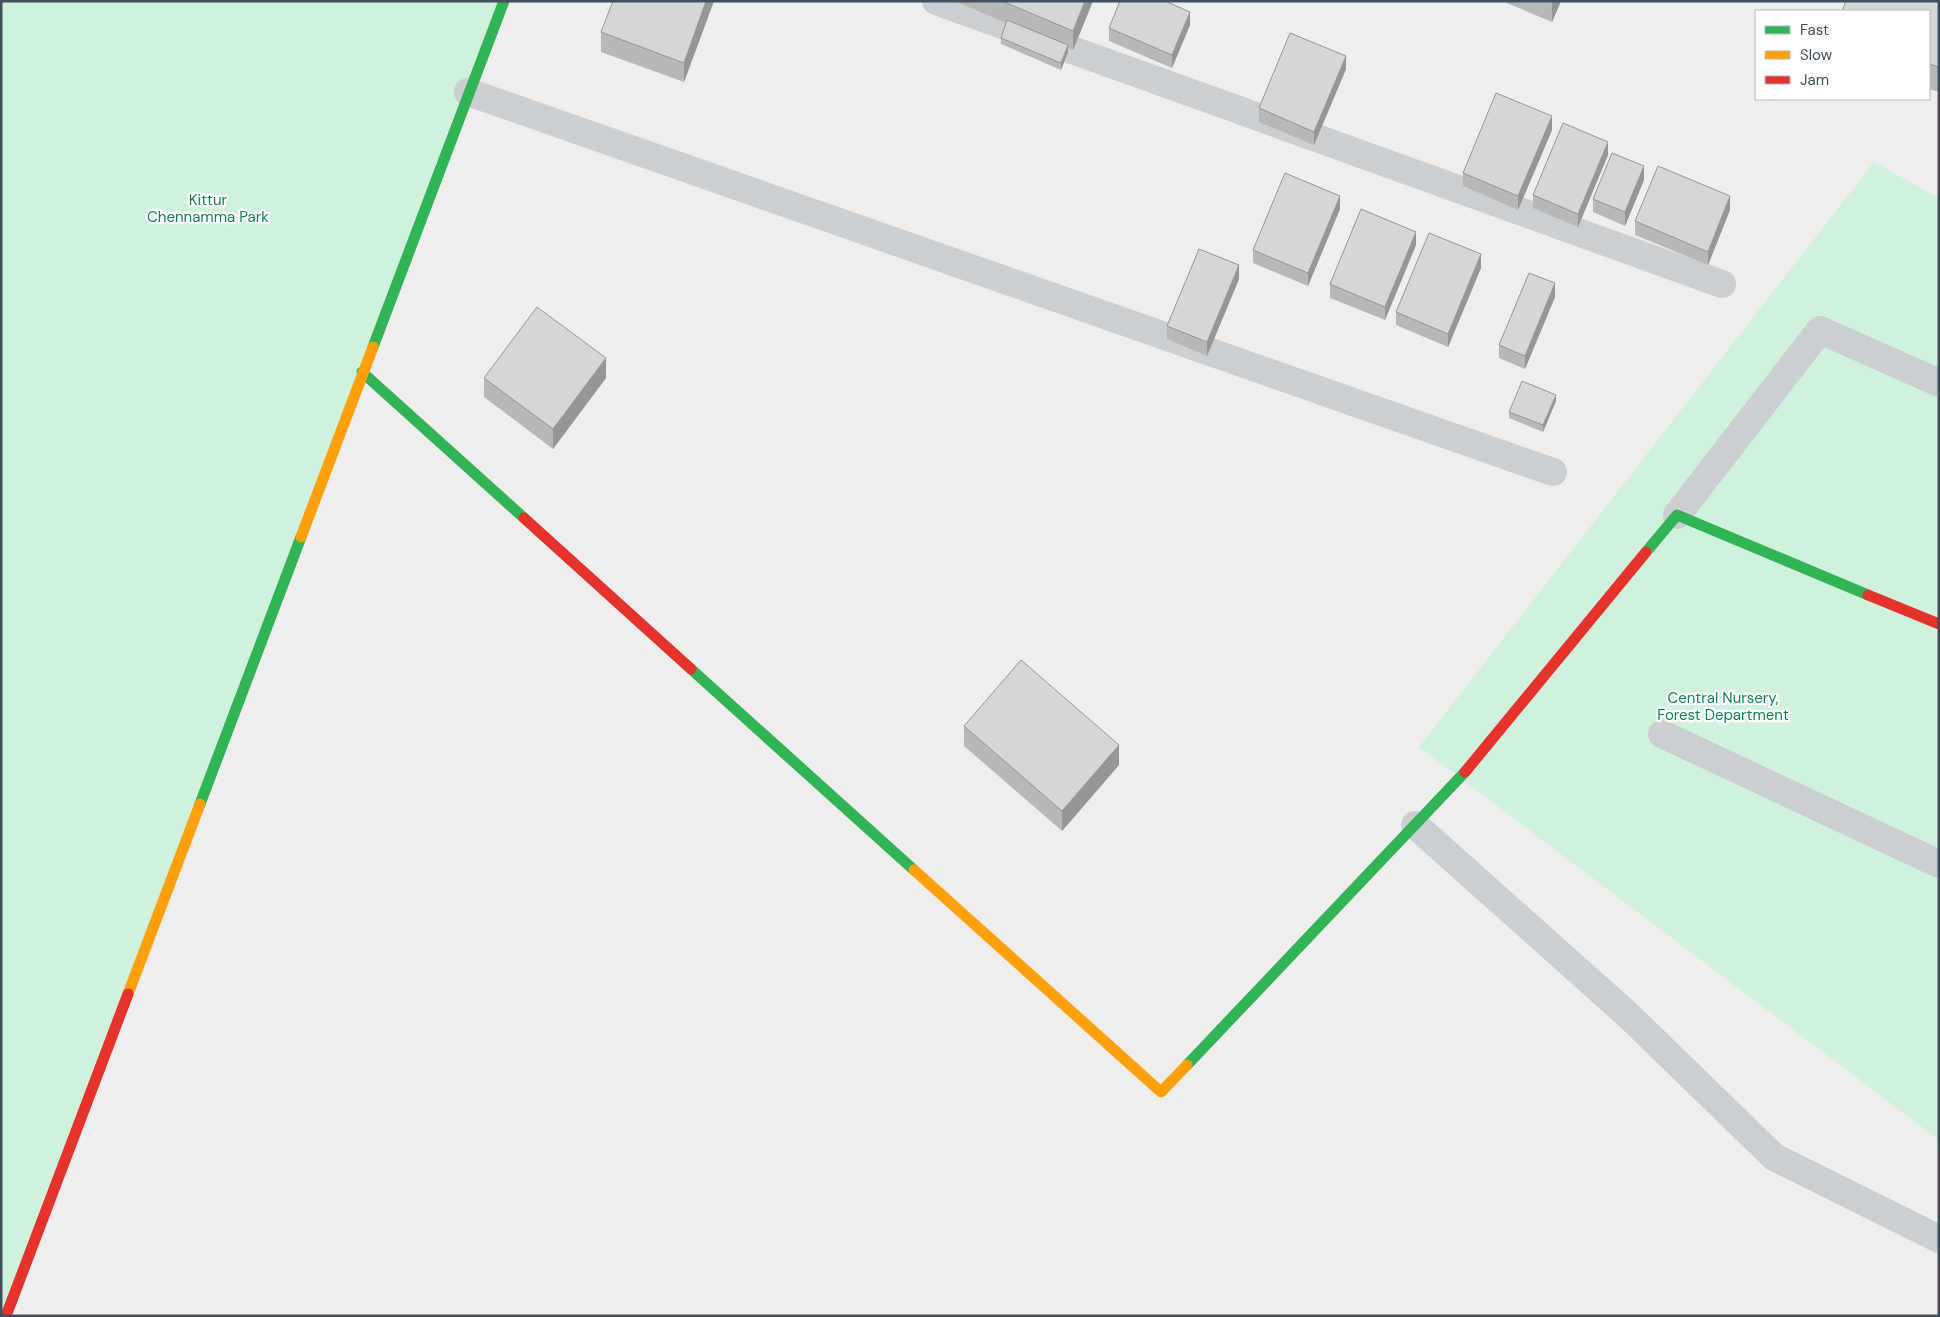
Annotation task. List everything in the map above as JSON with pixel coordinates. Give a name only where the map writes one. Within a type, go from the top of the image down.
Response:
[{"type":"street","points":[[6,1316],[504,1]]},
{"type":"street","points":[[936,1],[1722,284]]},
{"type":"street","points":[[468,92],[1552,472]]},
{"type":"street","points":[[362,372],[1161,1092],[1460,778],[1677,515],[1820,330],[1939,383]]},
{"type":"street","points":[[1677,515],[1939,624]]},
{"type":"street","points":[[1662,734],[1939,864]]},
{"type":"street","points":[[1415,825],[1629,1016],[1774,1157],[1939,1239]]},
{"type":"green space","name":"Kittur Chennamma Park","points":[[1,1],[508,1],[1,1316]]},
{"type":"green space","name":"Central Nursery, Forest Department","points":[[1874,162],[1939,198],[1939,1140],[1419,747]]},
{"type":"building","points":[[613,1],[706,1],[684,63],[601,32]]},
{"type":"building","points":[[1002,1],[1085,1],[1073,31]]},
{"type":"building","points":[[1120,1],[1165,1],[1190,12],[1172,55],[1109,28]]},
{"type":"building","points":[[1846,1],[1939,1],[1939,67],[1930,64],[1930,10],[1842,10]]},
{"type":"building","points":[[1007,20],[1068,45],[1061,63],[1001,38]]},
{"type":"building","points":[[1290,33],[1346,56],[1314,132],[1259,108]]},
{"type":"building","points":[[1496,93],[1552,116],[1518,196],[1463,173]]},
{"type":"building","points":[[1563,123],[1608,142],[1578,214],[1533,195]]},
{"type":"building","points":[[1612,153],[1644,166],[1625,212],[1593,199]]},
{"type":"building","points":[[1658,166],[1730,196],[1708,252],[1635,221]]},
{"type":"building","points":[[1285,173],[1340,196],[1308,273],[1253,250]]},
{"type":"building","points":[[1361,209],[1416,232],[1385,307],[1330,284]]},
{"type":"building","points":[[1429,233],[1481,254],[1448,334],[1396,312]]},
{"type":"building","points":[[1199,249],[1239,265],[1207,342],[1167,326]]},
{"type":"building","points":[[1529,273],[1555,283],[1525,356],[1499,345]]},
{"type":"building","points":[[537,307],[606,358],[553,429],[484,378]]},
{"type":"building","points":[[1522,381],[1556,395],[1543,425],[1509,412]]},
{"type":"building","points":[[1021,660],[1119,745],[1062,811],[964,726]]},
{"type":"traffic: fast","points":[[373,347],[504,1]]},
{"type":"traffic: fast","points":[[362,372],[524,518]]},
{"type":"traffic: fast","points":[[1646,552],[1677,515],[1868,595]]},
{"type":"traffic: fast","points":[[200,804],[301,537]]},
{"type":"traffic: fast","points":[[691,669],[914,870]]},
{"type":"traffic: fast","points":[[1187,1065],[1465,772]]},
{"type":"traffic: slow","points":[[301,537],[373,347]]},
{"type":"traffic: slow","points":[[128,994],[200,804]]},
{"type":"traffic: slow","points":[[914,870],[1161,1092],[1187,1065]]},
{"type":"traffic: jam","points":[[524,518],[691,669]]},
{"type":"traffic: jam","points":[[1465,772],[1646,552]]},
{"type":"traffic: jam","points":[[1868,595],[1939,624]]},
{"type":"traffic: jam","points":[[6,1316],[128,994]]}]
